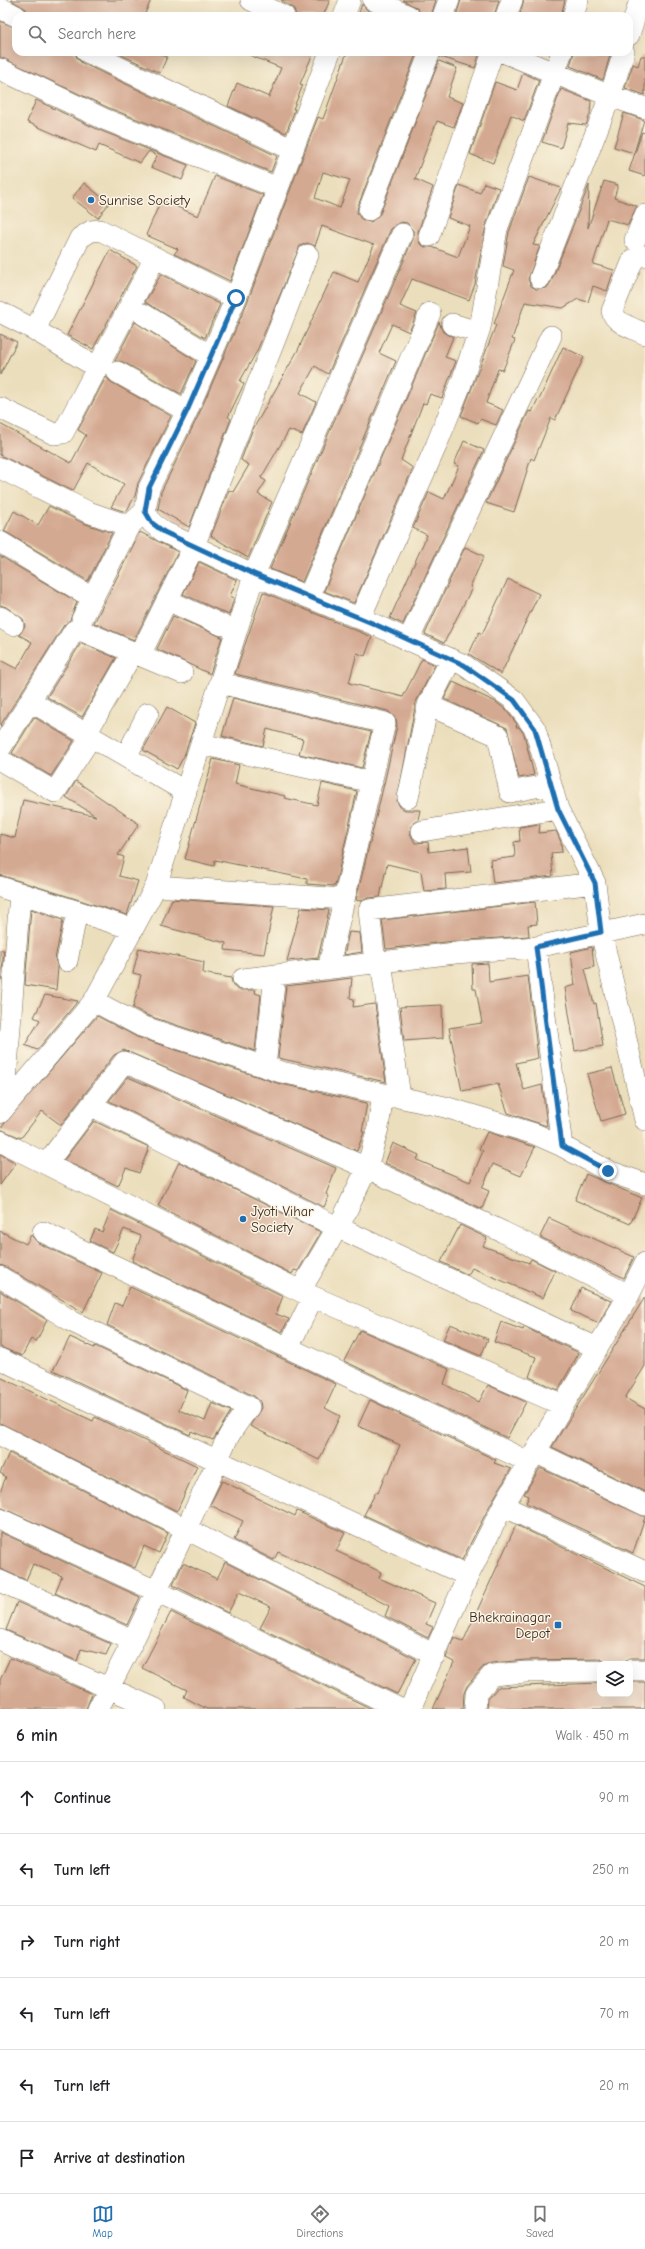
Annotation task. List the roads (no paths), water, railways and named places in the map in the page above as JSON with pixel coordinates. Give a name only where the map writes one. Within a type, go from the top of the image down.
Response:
[{"type":"street","points":[[251,0],[276,12]]},
{"type":"street","points":[[346,12],[350,0]]},
{"type":"street","points":[[373,0],[400,12]]},
{"type":"street","points":[[444,12],[449,0]]},
{"type":"street","points":[[508,12],[512,0]]},
{"type":"street","points":[[574,12],[578,0]]},
{"type":"street","points":[[633,22],[640,0]]},
{"type":"street","points":[[0,8],[12,14]]},
{"type":"street","points":[[95,56],[293,150]]},
{"type":"street","points":[[82,619],[129,526],[145,511],[149,488],[187,411],[236,298],[328,56]]},
{"type":"street","points":[[369,210],[428,56]]},
{"type":"street","points":[[429,236],[492,56]]},
{"type":"street","points":[[513,56],[610,96],[645,108]]},
{"type":"street","points":[[360,618],[436,446],[461,384],[478,332],[497,229],[556,73],[561,56]]},
{"type":"street","points":[[540,278],[610,96],[623,56]]},
{"type":"street","points":[[0,69],[104,119],[278,188]]},
{"type":"street","points":[[645,215],[639,256],[633,260],[612,311],[613,316],[617,320],[645,334]]},
{"type":"street","points":[[35,330],[80,238],[90,231],[100,230],[236,298]]},
{"type":"street","points":[[2,1110],[94,1001],[156,886],[254,574],[402,234]]},
{"type":"street","points":[[0,760],[55,792],[167,600],[194,546],[308,255]]},
{"type":"street","points":[[0,408],[54,434],[63,433],[108,370],[155,258]]},
{"type":"street","points":[[0,312],[187,411]]},
{"type":"street","points":[[309,596],[430,313]]},
{"type":"street","points":[[143,314],[211,356]]},
{"type":"street","points":[[452,324],[478,332]]},
{"type":"street","points":[[408,641],[551,336]]},
{"type":"street","points":[[0,468],[88,512],[129,526]]},
{"type":"street","points":[[145,511],[152,523],[164,532],[254,574],[360,618],[408,641],[451,659],[476,673],[514,700],[535,729],[558,809],[595,883],[601,932],[645,1120]]},
{"type":"street","points":[[0,542],[80,591]]},
{"type":"street","points":[[167,600],[222,625]]},
{"type":"street","points":[[0,749],[74,631],[78,629],[182,673]]},
{"type":"street","points":[[408,798],[428,705],[451,659]]},
{"type":"street","points":[[220,683],[385,723],[328,968]]},
{"type":"street","points":[[30,701],[186,792]]},
{"type":"street","points":[[428,705],[498,736],[510,792],[551,784]]},
{"type":"street","points":[[126,758],[148,713]]},
{"type":"street","points":[[201,744],[372,782]]},
{"type":"street","points":[[422,831],[558,809]]},
{"type":"street","points":[[288,1348],[307,1294],[337,1227],[343,1218],[366,1168],[378,1128],[391,1096],[378,963],[369,910],[595,883]]},
{"type":"street","points":[[156,886],[344,899]]},
{"type":"street","points":[[0,887],[133,929]]},
{"type":"street","points":[[2,1110],[20,893]]},
{"type":"street","points":[[67,961],[77,911]]},
{"type":"street","points":[[243,979],[455,953],[536,947],[601,932],[645,924]]},
{"type":"street","points":[[536,947],[562,1146]]},
{"type":"street","points":[[265,1067],[275,975]]},
{"type":"street","points":[[94,1001],[141,1026],[265,1067],[446,1107],[535,1134],[562,1146],[608,1171],[645,1184]]},
{"type":"street","points":[[47,1164],[124,1062],[366,1168],[503,1232],[629,1295]]},
{"type":"street","points":[[92,1106],[337,1227],[597,1348]]},
{"type":"street","points":[[0,1141],[307,1294],[563,1405]]},
{"type":"street","points":[[43,1232],[288,1348],[532,1457],[645,1505]]},
{"type":"street","points":[[410,1709],[435,1655],[468,1576],[503,1506],[643,1272]]},
{"type":"street","points":[[0,1277],[73,1322],[249,1407],[235,1425],[222,1448],[218,1461],[185,1527],[133,1641],[98,1709]]},
{"type":"street","points":[[0,1359],[468,1576]]},
{"type":"street","points":[[0,1435],[185,1527],[435,1655]]},
{"type":"street","points":[[503,1506],[645,1572]]},
{"type":"street","points":[[0,1519],[156,1591],[400,1709]]},
{"type":"street","points":[[0,1581],[133,1641]]},
{"type":"street","points":[[0,1640],[107,1689],[156,1709]]},
{"type":"street","points":[[633,1670],[645,1670]]},
{"type":"street","points":[[475,1709],[476,1694],[492,1675],[526,1672],[597,1671]]},
{"type":"place","name":"Sunrise Society","points":[[91,200]]},
{"type":"place","name":"Jyoti Vihar Society","points":[[243,1219]]},
{"type":"place","name":"Bhekrainagar Depot","points":[[558,1625]]}]
